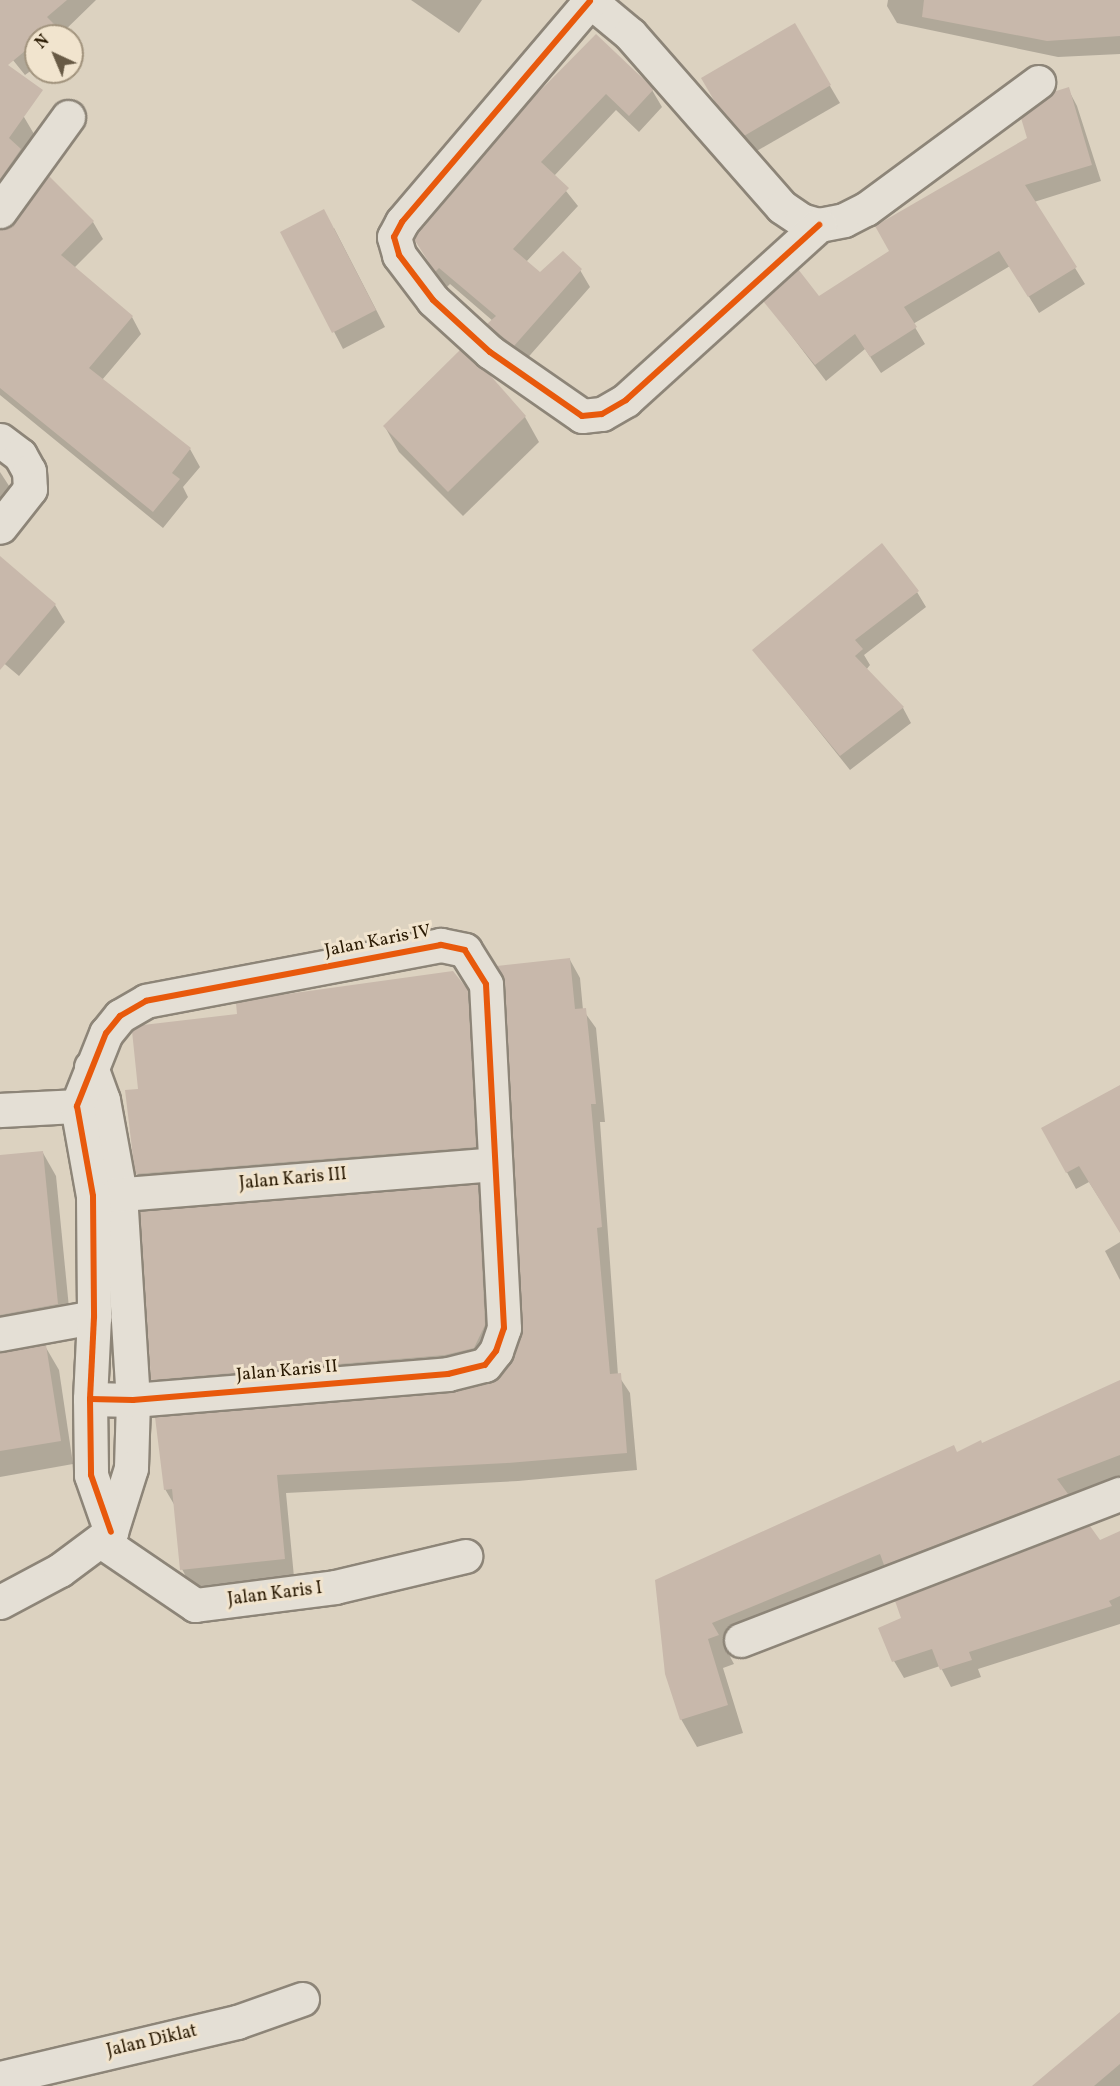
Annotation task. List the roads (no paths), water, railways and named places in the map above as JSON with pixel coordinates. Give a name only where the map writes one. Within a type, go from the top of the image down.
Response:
[{"type":"street","points":[[819,225],[626,400],[602,414],[582,416],[490,352],[433,300],[399,255],[394,237],[402,222],[590,0],[630,34],[782,207],[801,220],[819,225],[844,220],[866,209],[1038,82]]},
{"type":"street","points":[[0,211],[68,117]]},
{"type":"street","points":[[0,440],[20,455],[29,471],[30,489],[0,527]]},
{"type":"street","name":"Jalan Karis IV","points":[[77,1106],[106,1033],[120,1016],[146,1001],[441,945],[465,950],[486,984],[504,1328],[496,1351],[485,1365]]},
{"type":"street","points":[[0,1602],[60,1570],[106,1536],[131,1468],[133,1400],[106,1195],[104,1100],[91,1067]]},
{"type":"street","points":[[0,1110],[77,1106],[106,1195],[94,1317],[90,1399],[91,1475],[106,1536]]},
{"type":"street","name":"Jalan Karis III","points":[[106,1195],[494,1164]]},
{"type":"street","points":[[0,1334],[94,1317]]},
{"type":"street","name":"Jalan Karis II","points":[[90,1399],[133,1400],[448,1374],[485,1365]]},
{"type":"street","points":[[741,1640],[1120,1494]]},
{"type":"street","name":"Jalan Karis I","points":[[106,1536],[195,1605],[335,1587],[465,1556]]},
{"type":"street","name":"Jalan Diklat","points":[[0,2078],[237,2022],[302,1999]]}]
